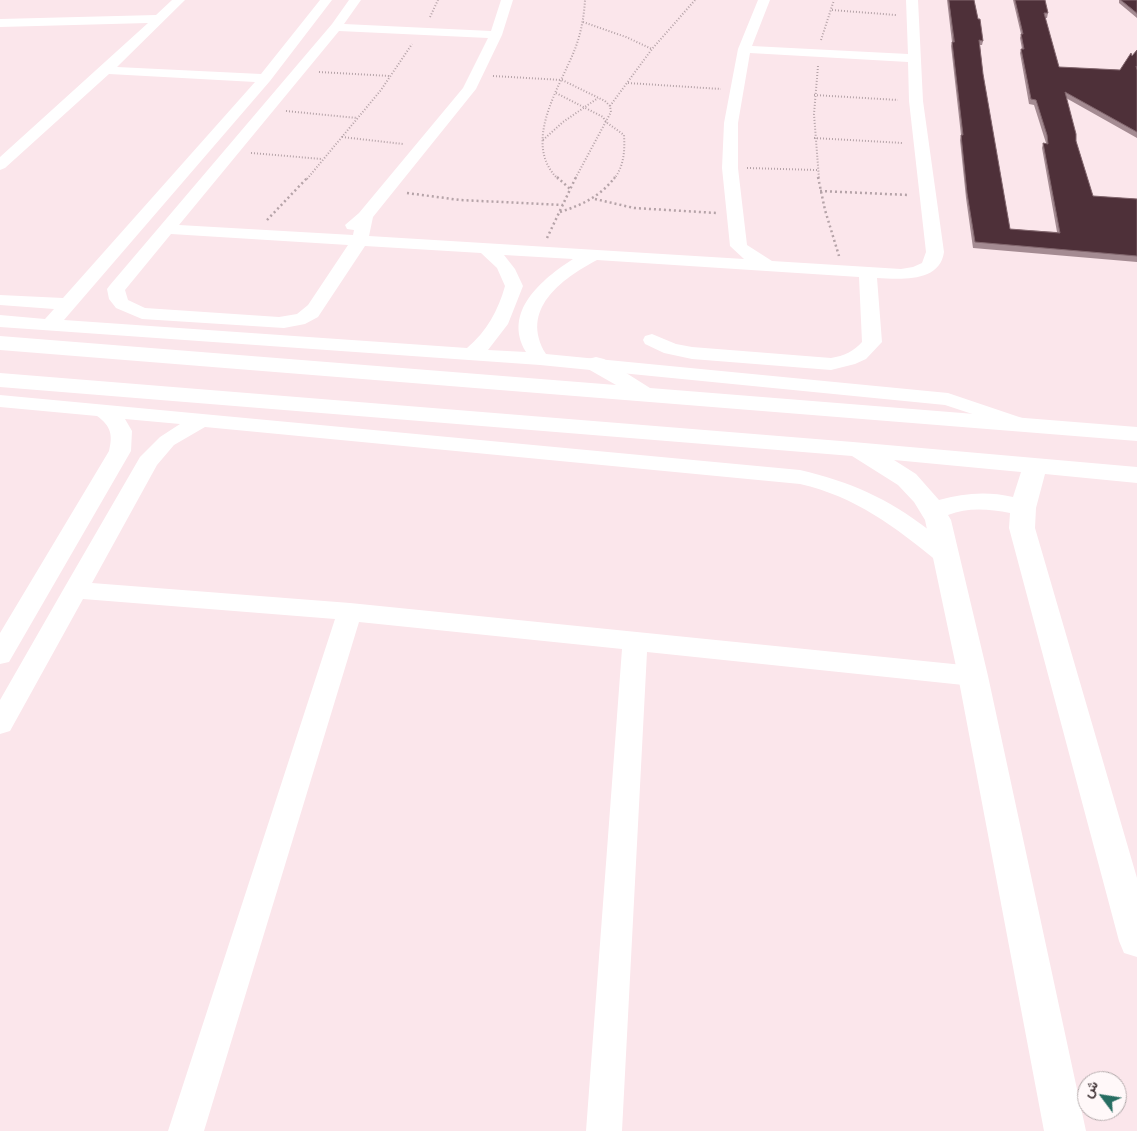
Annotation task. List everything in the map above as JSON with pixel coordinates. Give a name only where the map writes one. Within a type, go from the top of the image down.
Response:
[{"type":"street","points":[[0,165],[106,70],[179,0]]},
{"type":"street","points":[[50,324],[265,78],[326,0]]},
{"type":"street","points":[[354,0],[336,27],[300,71],[116,289],[118,299],[129,308],[151,314],[279,323],[296,321],[308,316],[316,309],[360,240],[365,216]]},
{"type":"street","points":[[319,238],[335,235],[348,229],[365,216],[457,105],[476,75],[496,35],[507,0]]},
{"type":"street","points":[[764,0],[744,49],[731,123],[730,168],[739,246],[751,257],[769,266]]},
{"type":"street","points":[[168,229],[844,271],[901,274],[924,269],[932,264],[935,259],[935,252],[916,101],[912,8]]},
{"type":"street","points":[[0,23],[160,19]]},
{"type":"street","points":[[336,27],[496,35]]},
{"type":"street","points":[[744,49],[913,58]]},
{"type":"street","points":[[106,70],[265,78]]},
{"type":"street","points":[[720,263],[739,246]]},
{"type":"street","points":[[472,354],[495,330],[514,286],[509,272],[499,259],[484,248]]},
{"type":"street","points":[[540,358],[528,342],[526,333],[526,326],[534,305],[544,289],[575,264],[594,255]]},
{"type":"street","points":[[652,340],[671,349],[692,353],[831,364],[851,359],[865,352],[872,342],[868,272]]},
{"type":"street","points":[[514,286],[544,289]]},
{"type":"street","points":[[0,300],[68,304]]},
{"type":"street","points":[[0,321],[540,358],[948,399],[1021,424]]},
{"type":"street","points":[[76,349],[93,327]]},
{"type":"street","points":[[495,330],[526,333]]},
{"type":"street","points":[[0,343],[645,393],[1137,434]]},
{"type":"street","points":[[596,364],[645,393]]},
{"type":"street","points":[[0,380],[1137,474]]},
{"type":"street","points":[[0,400],[800,477],[835,485],[868,498],[899,518],[946,556]]},
{"type":"street","points":[[0,655],[120,451],[123,431],[111,416],[101,410]]},
{"type":"street","points":[[0,724],[148,462],[167,441],[200,420]]},
{"type":"street","points":[[852,449],[908,480],[927,499],[938,520],[973,676],[1065,1131]]},
{"type":"street","points":[[1035,466],[1023,508],[1022,528],[1137,941]]},
{"type":"street","points":[[934,512],[955,503],[981,500],[1023,508]]},
{"type":"street","points":[[75,590],[350,612],[973,676]]},
{"type":"street","points":[[186,1131],[350,612]]},
{"type":"street","points":[[604,1131],[635,640]]},
{"type":"path","points":[[570,189],[554,175],[549,167],[544,153],[543,140],[556,93],[576,48],[583,22],[586,0]]},
{"type":"path","points":[[540,252],[570,189],[611,112],[610,106],[652,50],[695,0]]},
{"type":"path","points":[[834,0],[819,53],[814,95],[814,138],[820,191],[830,231],[844,271]]},
{"type":"path","points":[[832,10],[912,8]]},
{"type":"path","points":[[583,22],[626,37],[652,50]]},
{"type":"path","points":[[255,234],[300,188],[322,159],[358,118],[391,76],[420,31]]},
{"type":"path","points":[[300,71],[391,76]]},
{"type":"path","points":[[476,75],[562,80],[610,106]]},
{"type":"path","points":[[627,83],[736,90]]},
{"type":"path","points":[[556,93],[602,117],[606,122],[624,134],[625,150],[622,166],[605,190],[579,206],[559,212]]},
{"type":"path","points":[[814,95],[916,101]]},
{"type":"path","points":[[543,140],[598,98]]},
{"type":"path","points":[[267,110],[358,118]]},
{"type":"path","points":[[341,137],[423,146]]},
{"type":"path","points":[[814,138],[921,144]]},
{"type":"path","points":[[232,152],[322,159]]},
{"type":"path","points":[[730,168],[817,170]]},
{"type":"path","points":[[386,190],[460,200],[563,205]]},
{"type":"path","points":[[820,191],[929,196]]},
{"type":"path","points":[[594,198],[609,203],[647,210],[735,214]]},
{"type":"building","points":[[949,0],[974,0],[978,19],[980,19],[983,41],[979,40],[983,74],[1010,229],[1060,233],[1043,143],[1048,144],[1047,135],[1036,100],[1031,99],[1021,49],[1024,49],[1021,34],[1023,34],[1015,0],[1045,0],[1048,13],[1044,13],[1059,67],[1120,70],[1131,53],[1132,56],[1137,50],[1137,132],[1065,92],[1076,134],[1076,141],[1093,196],[1137,199],[1137,256],[975,242],[967,193]]},
{"type":"building","points":[[1121,0],[1137,0],[1137,13]]}]
